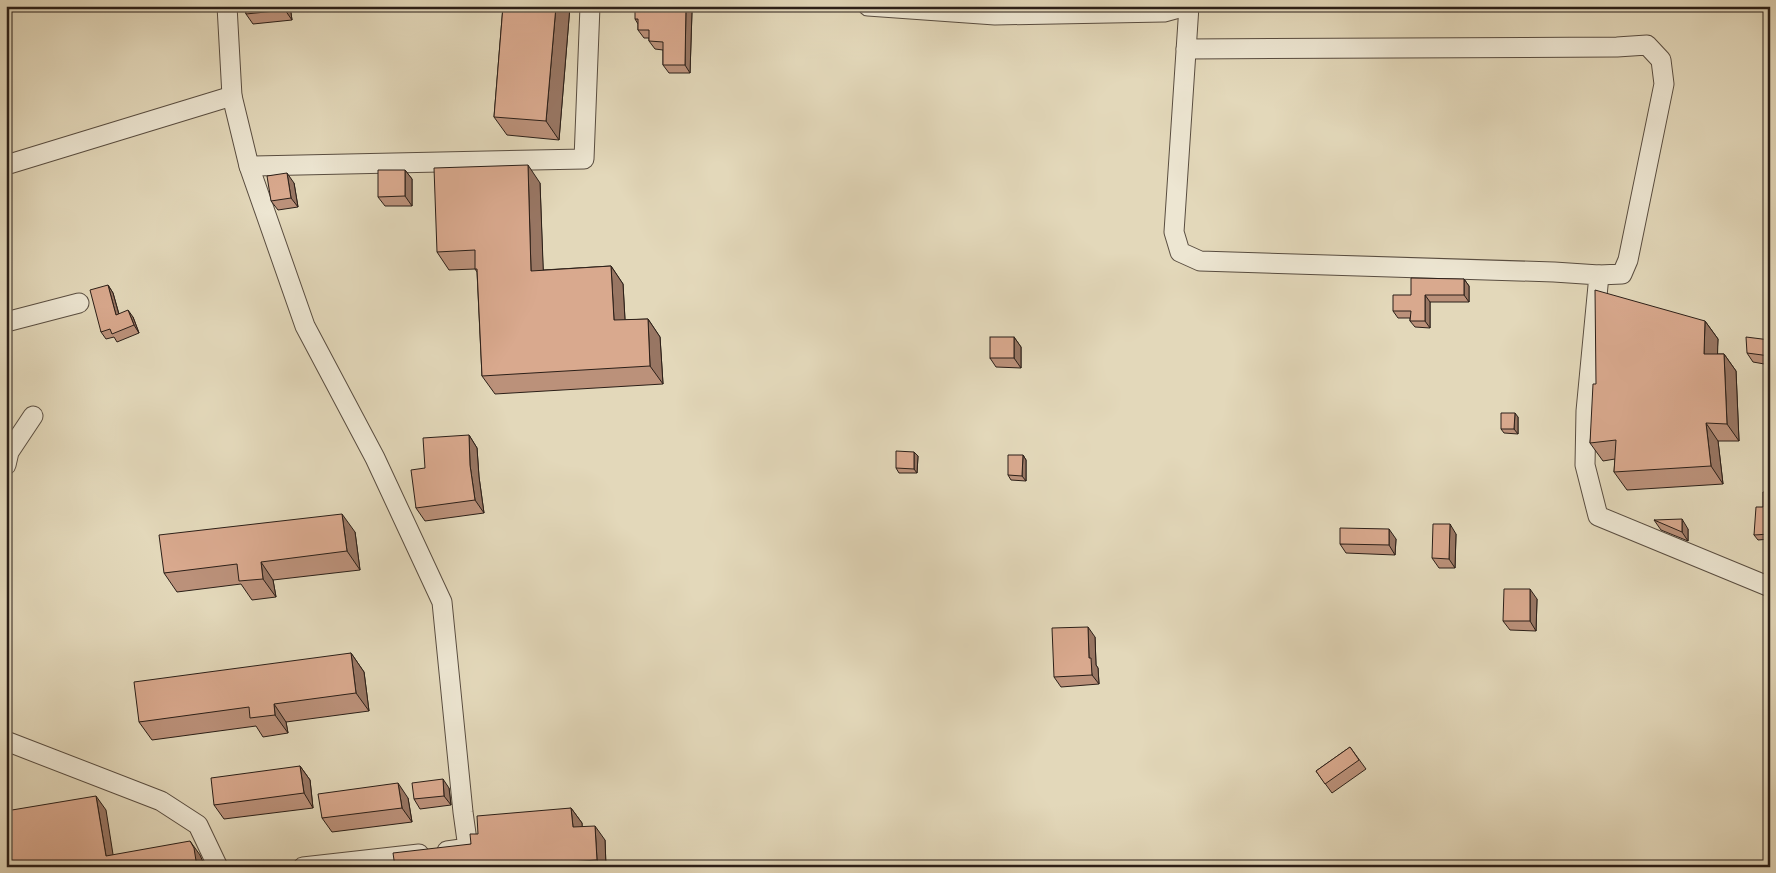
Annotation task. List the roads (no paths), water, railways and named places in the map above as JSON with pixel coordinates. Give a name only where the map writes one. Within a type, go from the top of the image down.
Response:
[{"type":"street","points":[[226,6],[232,96],[249,166],[305,326],[375,458],[442,602],[468,848],[302,867]]},
{"type":"street","points":[[249,166],[584,159],[590,6]]},
{"type":"street","points":[[868,6],[995,15],[1164,12],[1188,6],[1174,232],[1180,252],[1200,261],[1599,275],[1622,274],[1630,251],[1664,84],[1661,60],[1647,45],[1186,49]]},
{"type":"street","points":[[6,165],[232,96]]},
{"type":"street","points":[[1599,275],[1586,411],[1585,465],[1598,516],[1770,587]]},
{"type":"street","points":[[6,322],[79,303]]},
{"type":"street","points":[[6,466],[9,452],[33,416]]},
{"type":"street","points":[[6,741],[160,801],[198,825],[218,867]]}]
